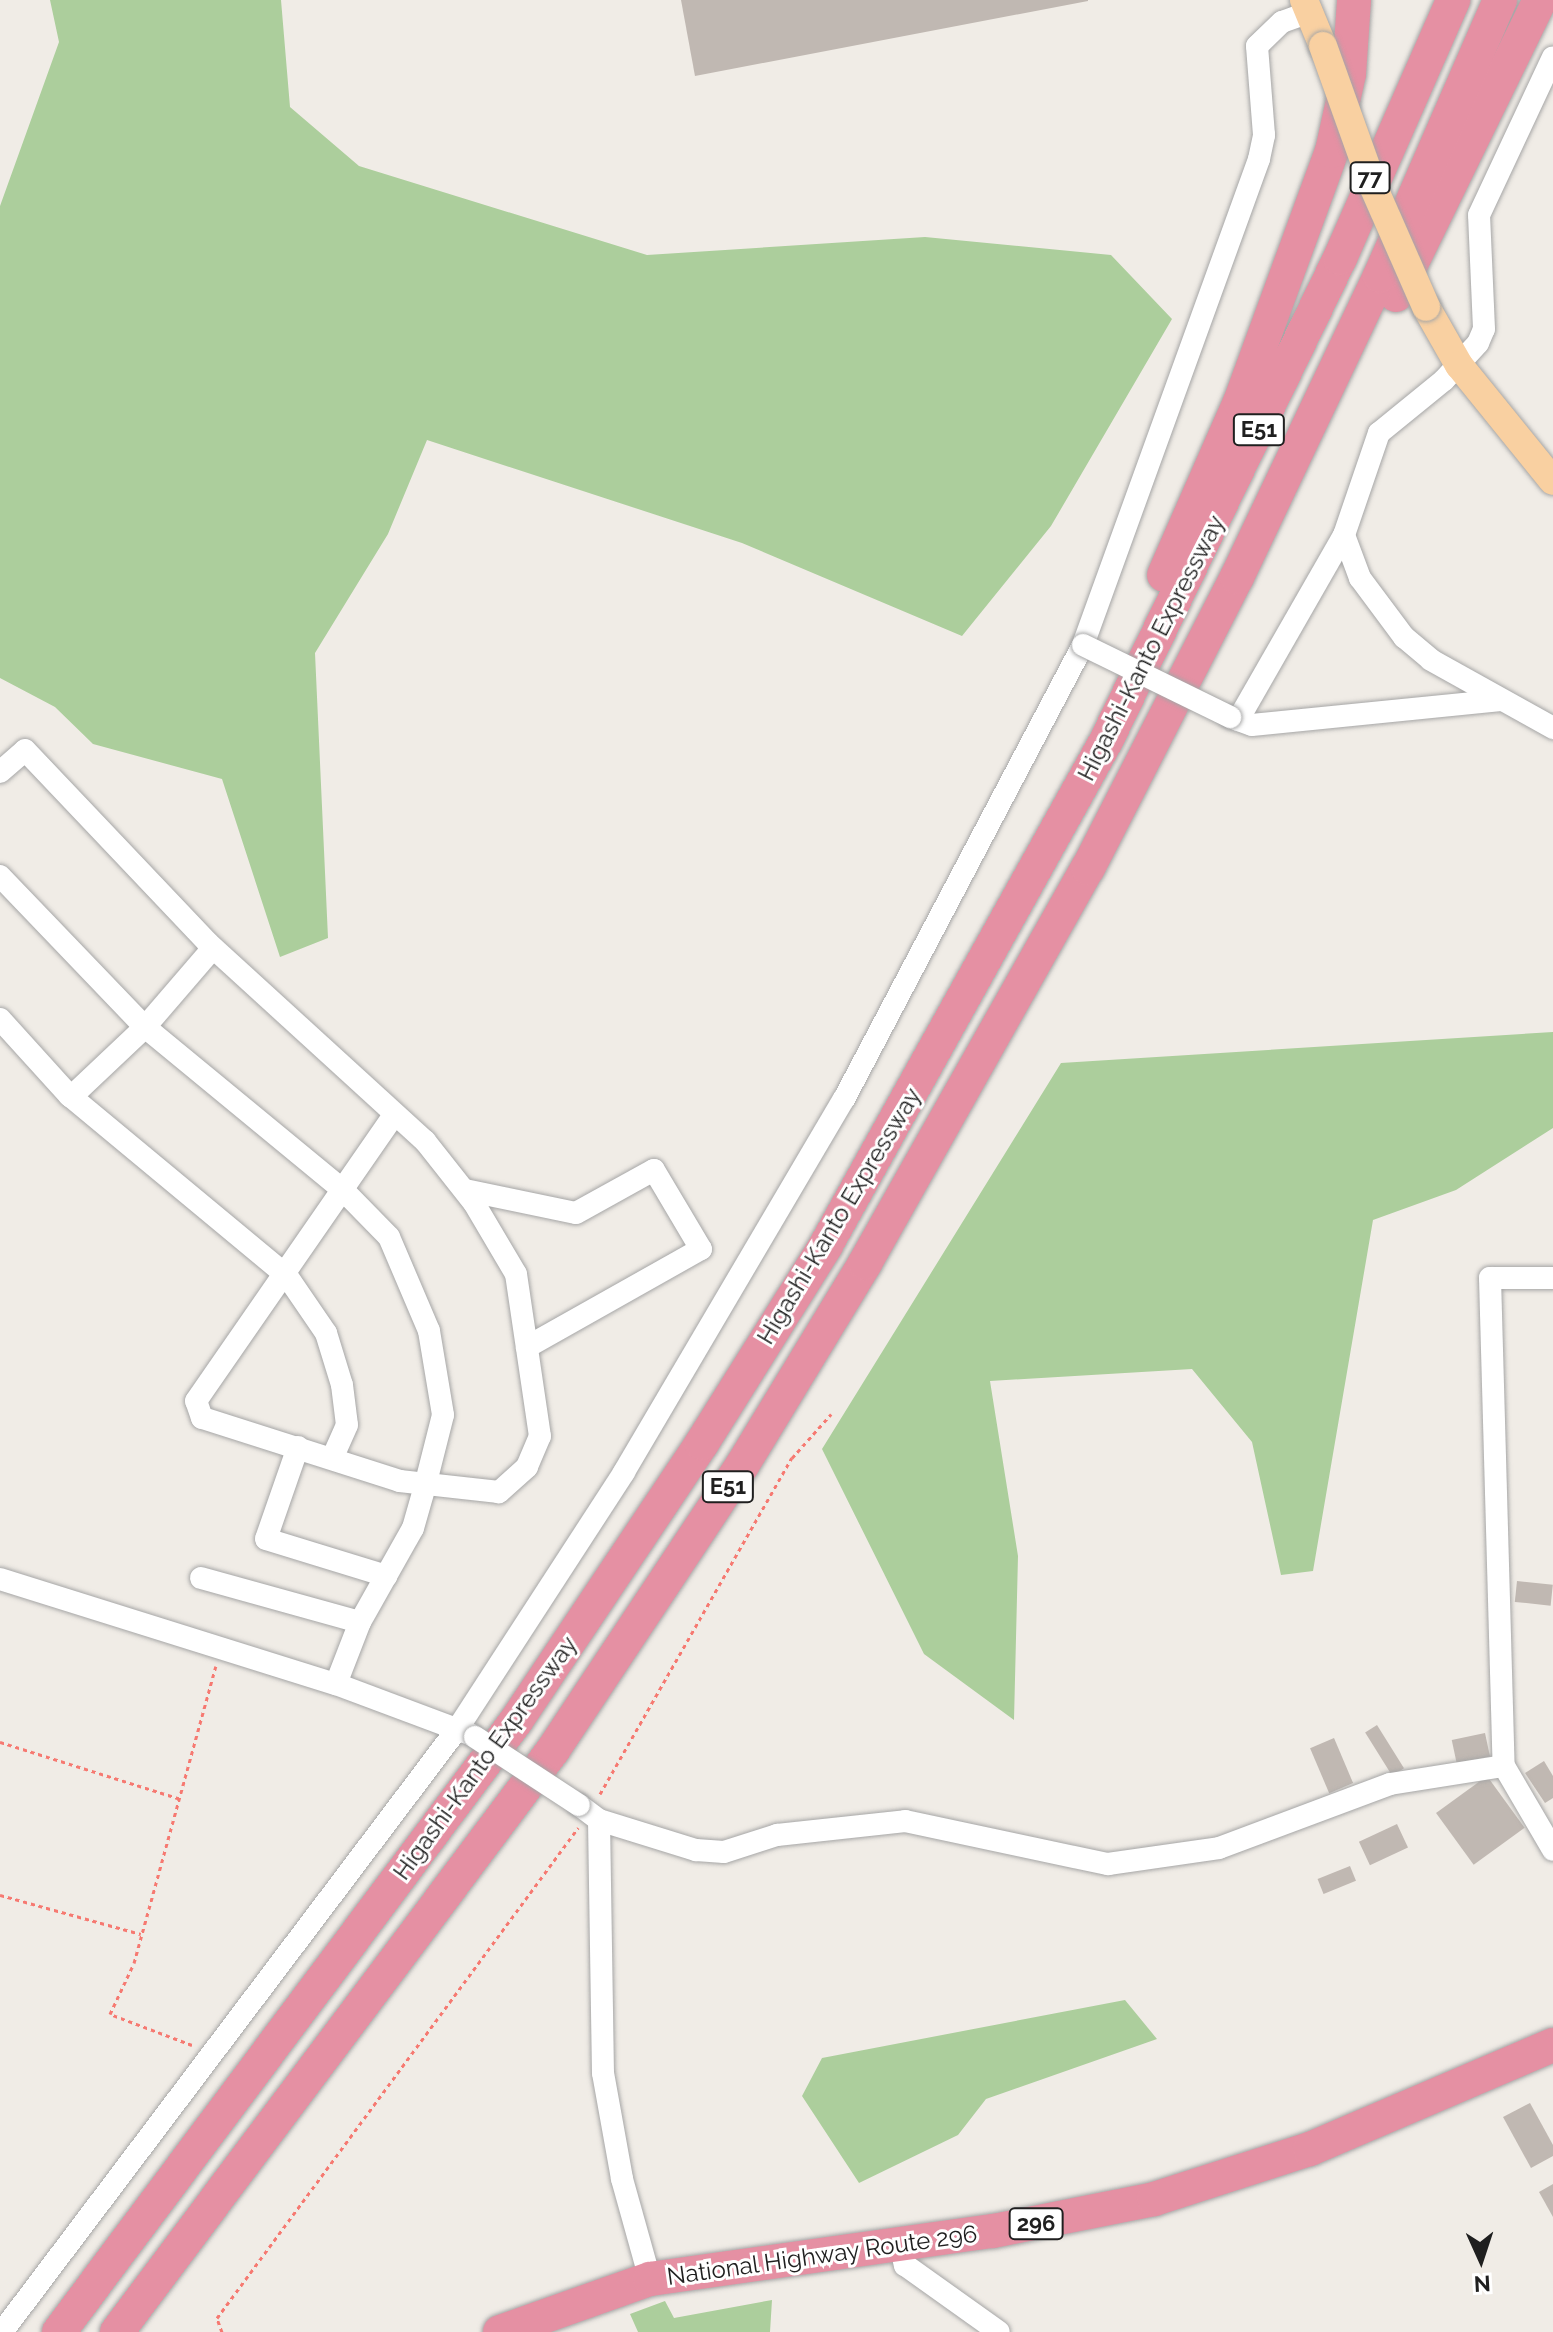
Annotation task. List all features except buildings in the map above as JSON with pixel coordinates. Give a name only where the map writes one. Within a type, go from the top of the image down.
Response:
[{"type":"highway","points":[[1046,852],[1240,402],[1303,235],[1332,151],[1349,74],[1354,0]]},
{"type":"highway","name":"Higashi-Kanto Expressway","points":[[59,2332],[516,1721],[702,1443],[826,1245],[1046,852],[1262,424],[1453,0]]},
{"type":"highway","name":"Higashi-Kanto Expressway","points":[[117,2332],[553,1750],[743,1464],[865,1263],[1041,952],[1237,577],[1380,276],[1500,0]]},
{"type":"highway","points":[[1237,577],[1332,420],[1456,180],[1540,0]]},
{"type":"highway","name":"National Highway Route 296","points":[[500,2332],[650,2279],[1082,2216],[1230,2176],[1310,2149],[1553,2045]]},
{"type":"main road","name":"77","points":[[1306,6],[1373,186],[1426,307],[1459,365],[1553,481]]},
{"type":"street","points":[[2,2332],[213,2053],[466,1732],[844,1099],[1083,645],[1259,159],[1264,135],[1257,46],[1282,22],[1306,6]]},
{"type":"street","points":[[1234,718],[1344,535],[1379,433],[1459,365],[1484,329],[1479,215],[1553,57]]},
{"type":"street","points":[[1344,535],[1360,578],[1404,637],[1431,660],[1553,728]]},
{"type":"street","points":[[1083,645],[1252,725],[1501,700]]},
{"type":"street","points":[[0,772],[25,750],[213,948],[425,1141],[465,1190],[516,1274],[540,1436],[527,1467],[499,1492],[425,1486],[202,1418],[196,1401],[287,1276],[395,1114]]},
{"type":"street","points":[[0,876],[145,1027],[344,1191],[389,1237],[429,1331],[443,1415],[425,1486],[413,1528],[360,1622],[336,1684]]},
{"type":"street","points":[[71,1097],[145,1027],[213,948]]},
{"type":"street","points":[[0,1019],[71,1097],[287,1276],[326,1333],[342,1385],[347,1425],[333,1457]]},
{"type":"street","points":[[465,1190],[576,1213],[654,1170],[701,1249],[527,1347]]},
{"type":"street","points":[[1553,1278],[1490,1278],[1504,1766],[1553,1850]]},
{"type":"street","points":[[298,1447],[266,1539],[386,1576]]},
{"type":"street","points":[[201,1578],[360,1622]]},
{"type":"street","points":[[0,1579],[220,1651],[336,1684],[466,1732],[589,1813],[696,1850],[724,1852],[793,1832],[905,1821],[1108,1864],[1219,1848],[1390,1784],[1504,1766]]},
{"type":"street","points":[[589,1813],[603,2073],[622,2179],[650,2279]]},
{"type":"street","points":[[900,2244],[905,2265],[999,2332]]},
{"type":"path","points":[[222,2332],[217,2318],[589,1813],[792,1458],[831,1414]]},
{"type":"path","points":[[213,2053],[110,2014],[141,1934],[220,1651]]},
{"type":"path","points":[[0,1742],[178,1798]]},
{"type":"path","points":[[0,1895],[141,1934]]},
{"type":"green space","points":[[50,0],[281,0],[290,107],[359,166],[647,255],[925,237],[1111,255],[1172,319],[1051,526],[962,636],[742,543],[427,440],[388,534],[315,653],[328,938],[280,957],[222,779],[93,744],[55,707],[0,678],[0,206],[59,42]]},
{"type":"green space","points":[[1553,1032],[1553,1128],[1456,1190],[1373,1220],[1313,1571],[1281,1575],[1252,1442],[1192,1369],[990,1381],[1018,1556],[1014,1720],[924,1654],[822,1449],[1061,1063]]},
{"type":"green space","points":[[1125,2000],[1157,2039],[986,2099],[958,2135],[859,2183],[802,2096],[822,2058]]},
{"type":"green space","points":[[772,2300],[770,2332],[638,2332],[630,2314],[665,2301],[674,2318]]}]
